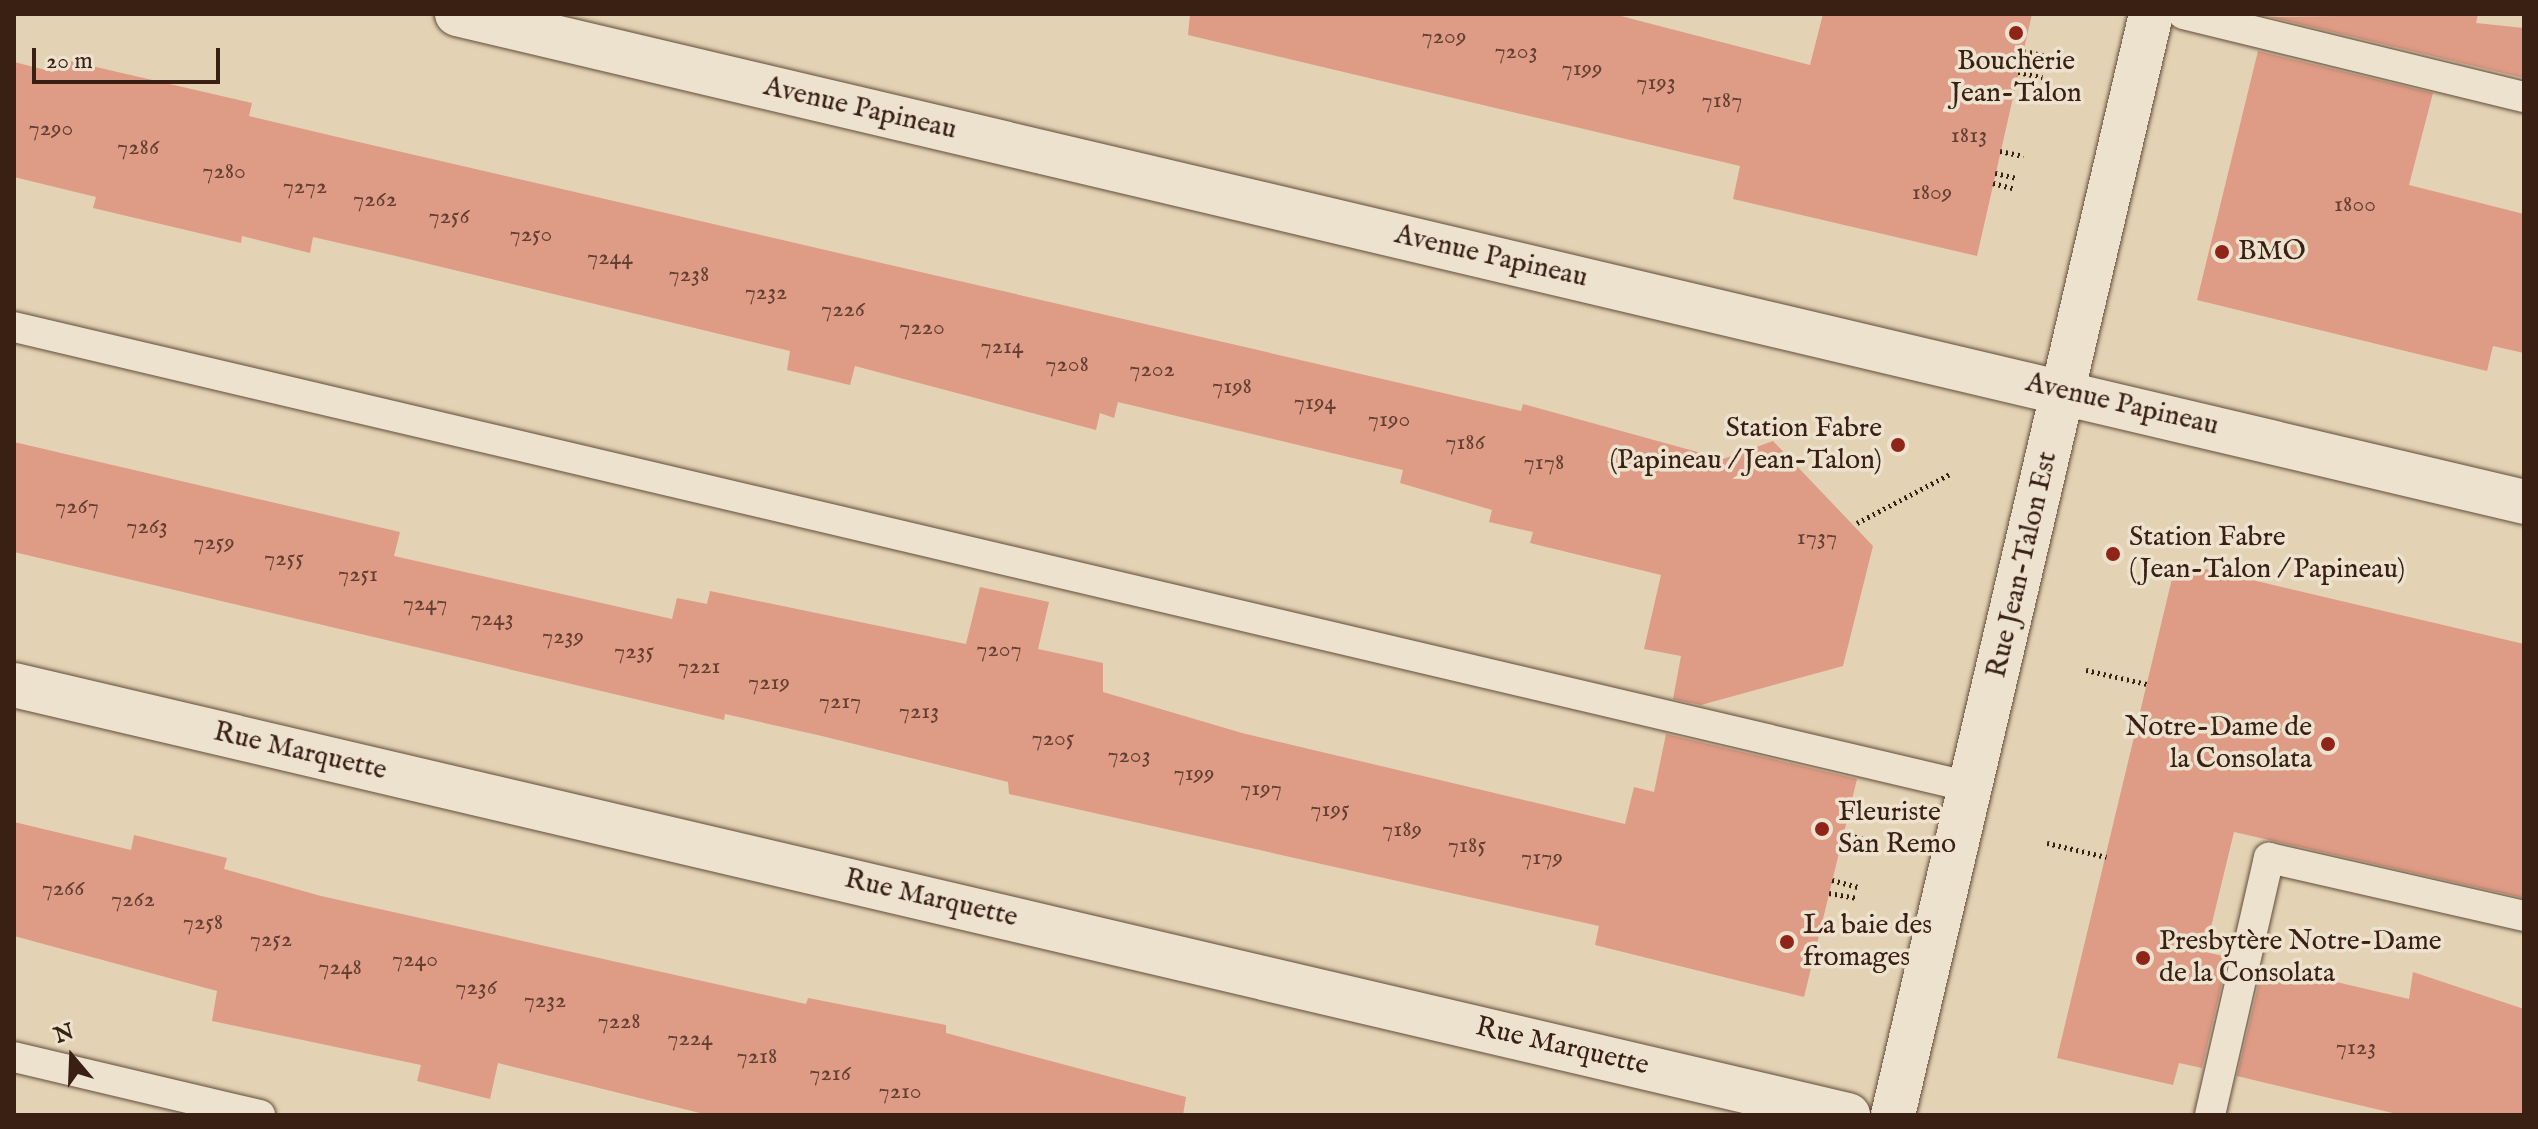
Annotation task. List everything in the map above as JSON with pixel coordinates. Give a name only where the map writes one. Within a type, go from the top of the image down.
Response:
[{"type":"main road","name":"Avenue Papineau","points":[[457,14],[2064,390],[2524,502]]},
{"type":"main road","name":"Rue Jean-Talon Est","points":[[1893,1115],[2151,14]]},
{"type":"main road","name":"Rue Marquette","points":[[14,685],[1848,1115]]},
{"type":"lane","points":[[2183,14],[2524,97]]},
{"type":"lane","points":[[14,327],[1970,787]]},
{"type":"lane","points":[[2210,1115],[2269,858],[2524,916]]},
{"type":"lane","points":[[14,1057],[260,1115]]},
{"type":"path","points":[[2024,51],[2047,56]]},
{"type":"path","points":[[2020,64],[2044,68]]},
{"type":"path","points":[[2018,72],[2042,77]]},
{"type":"path","points":[[2000,151],[2023,156]]},
{"type":"path","points":[[1995,173],[2017,178]]},
{"type":"path","points":[[1993,183],[2015,189]]},
{"type":"path","points":[[1857,523],[1950,474]]},
{"type":"path","points":[[2086,670],[2147,684]]},
{"type":"path","points":[[1843,834],[1870,840]]},
{"type":"path","points":[[2047,843],[2106,857]]},
{"type":"path","points":[[1832,880],[1859,887]]},
{"type":"path","points":[[1829,893],[1856,898]]},
{"type":"path","points":[[1815,951],[1842,957]]},
{"type":"building","points":[[1190,14],[1613,14],[1810,65],[1823,14],[2032,14],[1977,256],[1733,199],[1740,166],[1188,35]]},
{"type":"building","points":[[2478,14],[2476,23],[2524,28],[2524,78],[2270,17]]},
{"type":"building","points":[[2258,51],[2433,93],[2409,185],[2524,214],[2524,353],[2493,346],[2487,371],[2197,300]]},
{"type":"building","points":[[57,58],[252,103],[249,116],[1521,411],[1523,404],[1723,459],[1773,441],[1873,546],[1843,666],[1701,705],[1673,699],[1681,656],[1644,649],[1661,575],[1530,543],[1533,532],[1489,522],[1492,510],[1400,483],[1403,470],[1118,402],[1114,418],[1100,413],[1096,430],[855,366],[850,385],[787,370],[790,351],[396,256],[313,237],[310,253],[242,236],[241,243],[93,208],[96,197],[14,177],[14,62],[54,72]]},
{"type":"building","points":[[14,442],[400,532],[394,556],[672,619],[677,598],[707,604],[710,591],[966,644],[980,587],[1049,602],[1038,649],[1103,663],[1103,692],[1242,733],[1625,824],[1634,787],[1654,792],[1666,734],[1857,779],[1804,997],[1595,945],[1599,926],[1009,794],[1008,782],[822,736],[725,714],[724,720],[14,552]]},
{"type":"building","name":"Notre-Dame de la Consolata","points":[[2176,562],[2524,644],[2524,898],[2234,832],[2205,952],[2228,957],[2202,1068],[2179,1063],[2173,1085],[2057,1058]]},
{"type":"building","points":[[14,822],[131,850],[134,835],[227,858],[224,869],[321,896],[806,1004],[808,998],[946,1025],[946,1033],[1186,1097],[1183,1115],[708,1115],[498,1063],[490,1099],[417,1081],[421,1065],[212,1021],[217,991],[14,936]]},
{"type":"building","points":[[2263,965],[2409,999],[2413,972],[2524,1009],[2524,1115],[2401,1115],[2237,1076]]},
{"type":"place","name":"Boucherie Jean-Talon","points":[[2016,33]]},
{"type":"place","name":"BMO","points":[[2222,252]]},
{"type":"place","name":"Station Fabre (Papineau / Jean-Talon)","points":[[1898,445]]},
{"type":"place","name":"Station Fabre (Jean-Talon / Papineau)","points":[[2113,554]]},
{"type":"place","name":"Notre-Dame de la Consolata","points":[[2328,744]]},
{"type":"place","name":"Fleuriste San Remo","points":[[1822,829]]},
{"type":"place","name":"La baie des fromages","points":[[1787,942]]},
{"type":"place","name":"Presbytère Notre-Dame de la Consolata","points":[[2143,958]]}]
